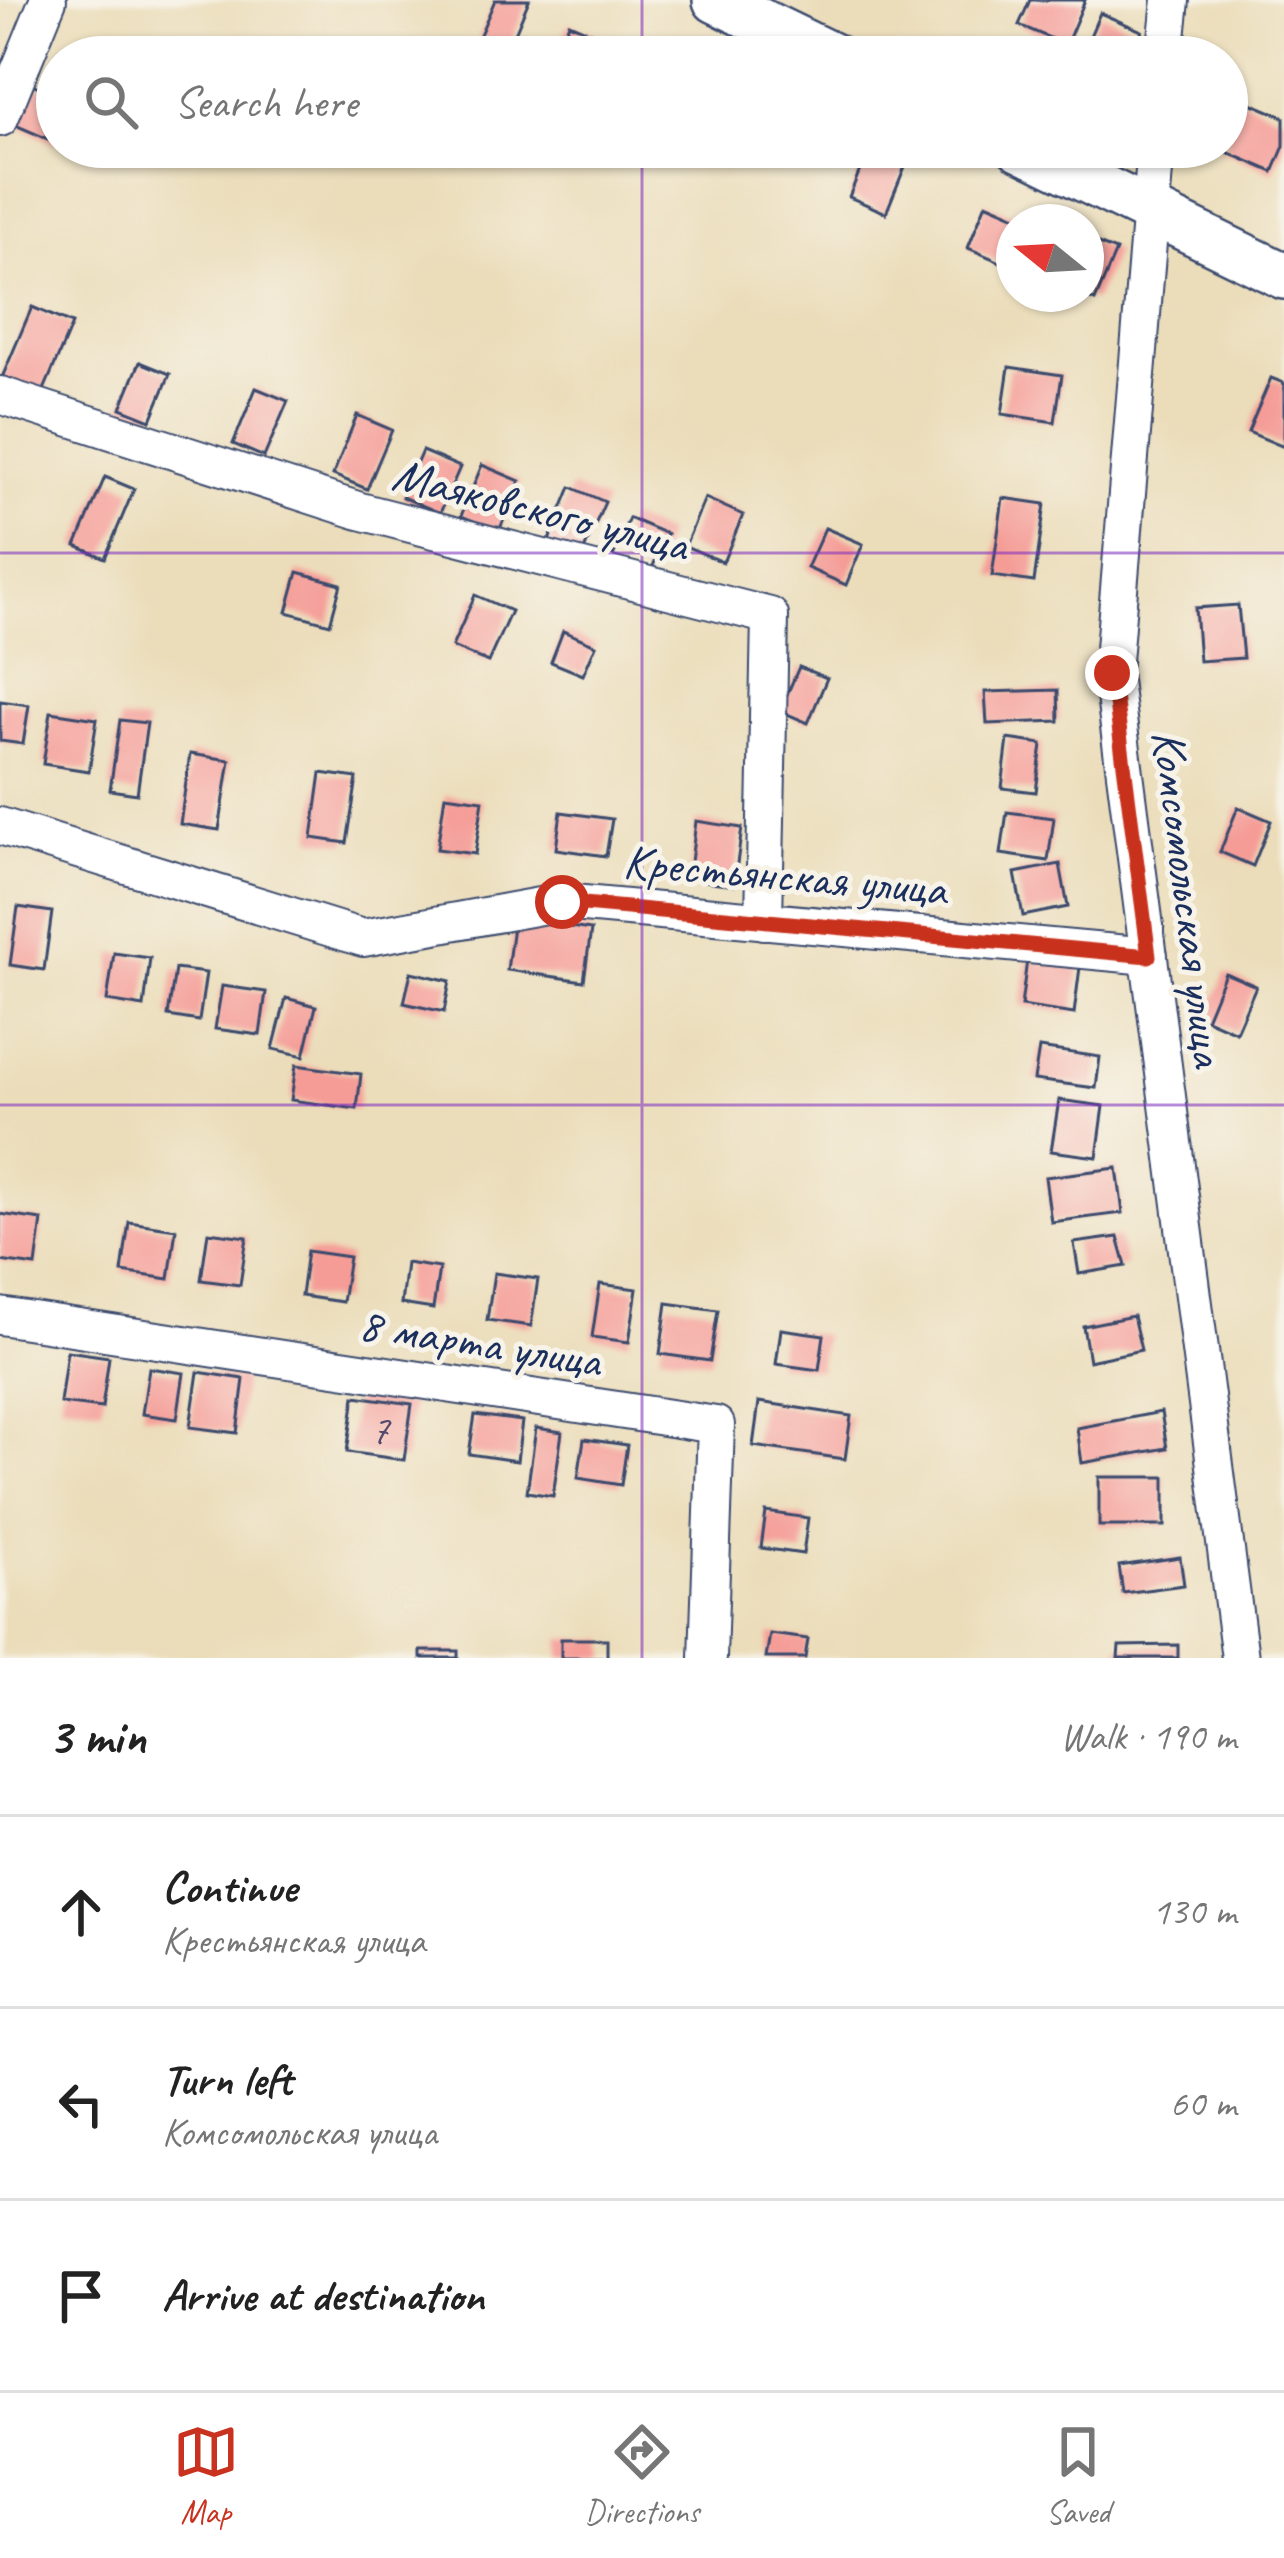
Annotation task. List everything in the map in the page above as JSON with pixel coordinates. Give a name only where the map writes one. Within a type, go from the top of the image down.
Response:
[{"type":"street","points":[[0,118],[13,49],[48,0]]},
{"type":"street","points":[[716,0],[791,36]]},
{"type":"street","points":[[1167,36],[1171,0]]},
{"type":"street","points":[[1062,168],[1284,275]]},
{"type":"street","name":"Комсомольская улица","points":[[1154,168],[1112,673],[1240,1658]]},
{"type":"street","name":"Маяковского улица","points":[[0,394],[360,511],[770,616],[764,921]]},
{"type":"street","name":"Крестьянская улица","points":[[0,826],[363,938],[562,902],[1149,956]]},
{"type":"street","name":"8 марта улица","points":[[0,1316],[716,1425],[708,1658]]},
{"type":"building","points":[[495,0],[529,0],[514,36],[479,36]]},
{"type":"building","points":[[1030,0],[1085,0],[1070,36],[1045,36],[1019,25]]},
{"type":"building","points":[[1100,13],[1142,31],[1140,36],[1090,36]]},
{"type":"building","points":[[569,23],[600,36],[563,36]]},
{"type":"building","points":[[32,84],[36,86],[36,134],[15,125]]},
{"type":"building","points":[[1248,102],[1284,117],[1284,146],[1273,172],[1248,161]]},
{"type":"building","points":[[861,168],[904,168],[886,213],[849,197]]},
{"type":"building","points":[[986,203],[996,207],[996,260],[968,248]]},
{"type":"building","points":[[1104,246],[1116,251],[1104,280]]},
{"type":"building","points":[[32,307],[72,324],[41,397],[1,380]]},
{"type":"building","points":[[140,362],[170,374],[151,420],[121,408]]},
{"type":"building","points":[[1009,367],[1062,375],[1055,422],[1002,414]]},
{"type":"building","points":[[1271,378],[1284,383],[1284,447],[1248,432]]},
{"type":"building","points":[[256,388],[288,401],[264,457],[233,444]]},
{"type":"building","points":[[357,415],[392,430],[367,489],[333,475]]},
{"type":"building","points":[[422,451],[460,467],[440,513],[402,497]]},
{"type":"building","points":[[482,465],[520,481],[499,531],[461,516]]},
{"type":"building","points":[[105,477],[134,489],[105,558],[76,546]]},
{"type":"building","points":[[571,487],[605,502],[581,557],[548,543]]},
{"type":"building","points":[[705,498],[743,515],[723,562],[685,546]]},
{"type":"building","points":[[1003,498],[1045,504],[1034,582],[992,576]]},
{"type":"building","points":[[629,518],[667,534],[649,575],[612,559]]},
{"type":"building","points":[[825,528],[863,544],[846,585],[807,568]]},
{"type":"building","points":[[298,572],[341,584],[330,624],[287,612]]},
{"type":"building","points":[[475,595],[511,611],[488,662],[452,647]]},
{"type":"building","points":[[1238,605],[1243,658],[1199,661],[1195,608]]},
{"type":"building","points":[[563,631],[596,645],[583,675],[551,662]]},
{"type":"building","points":[[799,667],[827,678],[808,723],[780,711]]},
{"type":"building","points":[[1058,690],[1059,721],[987,724],[985,692]]},
{"type":"building","points":[[0,701],[29,705],[23,744],[0,741]]},
{"type":"building","points":[[51,712],[97,719],[89,771],[43,764]]},
{"type":"building","points":[[120,720],[147,723],[137,794],[110,790]]},
{"type":"building","points":[[1008,739],[1042,744],[1036,792],[1002,788]]},
{"type":"building","points":[[190,754],[230,760],[219,830],[180,824]]},
{"type":"building","points":[[321,773],[357,778],[347,843],[312,838]]},
{"type":"building","points":[[445,795],[483,800],[475,854],[437,849]]},
{"type":"building","points":[[1238,807],[1271,821],[1253,866],[1220,852]]},
{"type":"building","points":[[561,812],[612,819],[606,856],[556,849]]},
{"type":"building","points":[[1007,812],[1054,818],[1048,861],[1001,854]]},
{"type":"building","points":[[696,821],[742,828],[734,885],[689,879]]},
{"type":"building","points":[[1060,864],[1068,907],[1023,916],[1015,873]]},
{"type":"building","points":[[18,907],[52,912],[44,970],[10,965]]},
{"type":"building","points":[[514,919],[591,930],[584,981],[507,970]]},
{"type":"building","points":[[114,953],[150,958],[144,1007],[107,1001]]},
{"type":"building","points":[[1027,960],[1080,967],[1074,1014],[1021,1006]]},
{"type":"building","points":[[175,969],[206,973],[199,1021],[168,1016]]},
{"type":"building","points":[[411,972],[450,981],[444,1012],[404,1003]]},
{"type":"building","points":[[1225,973],[1256,986],[1236,1032],[1206,1019]]},
{"type":"building","points":[[222,986],[266,992],[260,1035],[215,1029]]},
{"type":"building","points":[[286,998],[316,1006],[304,1056],[273,1049]]},
{"type":"building","points":[[1039,1048],[1100,1057],[1096,1088],[1034,1080]]},
{"type":"building","points":[[296,1065],[361,1074],[357,1109],[291,1100]]},
{"type":"building","points":[[1059,1100],[1104,1106],[1097,1157],[1051,1151]]},
{"type":"building","points":[[1117,1168],[1123,1213],[1051,1222],[1045,1177]]},
{"type":"building","points":[[0,1214],[42,1220],[36,1266],[0,1261]]},
{"type":"building","points":[[129,1222],[176,1229],[169,1279],[122,1272]]},
{"type":"building","points":[[208,1232],[247,1237],[240,1285],[201,1280]]},
{"type":"building","points":[[1118,1237],[1126,1266],[1079,1274],[1074,1243]]},
{"type":"building","points":[[307,1251],[349,1257],[342,1302],[301,1296]]},
{"type":"building","points":[[406,1263],[439,1268],[433,1309],[401,1304]]},
{"type":"building","points":[[494,1273],[538,1279],[531,1326],[487,1320]]},
{"type":"building","points":[[600,1284],[637,1289],[629,1342],[592,1337]]},
{"type":"building","points":[[667,1303],[718,1310],[710,1361],[660,1354]]},
{"type":"building","points":[[1133,1316],[1141,1350],[1089,1361],[1083,1326]]},
{"type":"building","points":[[781,1329],[824,1335],[819,1370],[776,1364]]},
{"type":"building","points":[[67,1351],[109,1357],[102,1408],[60,1403]]},
{"type":"building","points":[[149,1368],[184,1373],[177,1419],[142,1414]]},
{"type":"building","points":[[198,1372],[244,1379],[237,1433],[190,1427]]},
{"type":"building","points":[[355,1396],[412,1404],[404,1460],[347,1452]]},
{"type":"building","points":[[759,1402],[851,1416],[845,1459],[753,1446]]},
{"type":"building","points":[[1161,1412],[1167,1448],[1082,1463],[1077,1428]]},
{"type":"building","points":[[475,1415],[522,1421],[517,1461],[469,1454]]},
{"type":"building","points":[[536,1428],[562,1432],[553,1496],[527,1492]]},
{"type":"building","points":[[584,1439],[627,1445],[621,1485],[578,1478]]},
{"type":"building","points":[[1099,1477],[1165,1477],[1165,1526],[1099,1526]]},
{"type":"building","points":[[766,1512],[808,1518],[803,1554],[761,1548]]},
{"type":"building","points":[[1180,1557],[1184,1585],[1123,1593],[1119,1566]]},
{"type":"building","points":[[770,1634],[808,1639],[805,1658],[766,1658]]},
{"type":"building","points":[[561,1639],[607,1639],[607,1658],[561,1658]]},
{"type":"building","points":[[1178,1645],[1178,1658],[1118,1658],[1119,1646]]},
{"type":"building","points":[[421,1651],[458,1651],[458,1658],[421,1658]]},
{"type":"route","points":[[562,902],[1149,956],[1112,673]]}]
